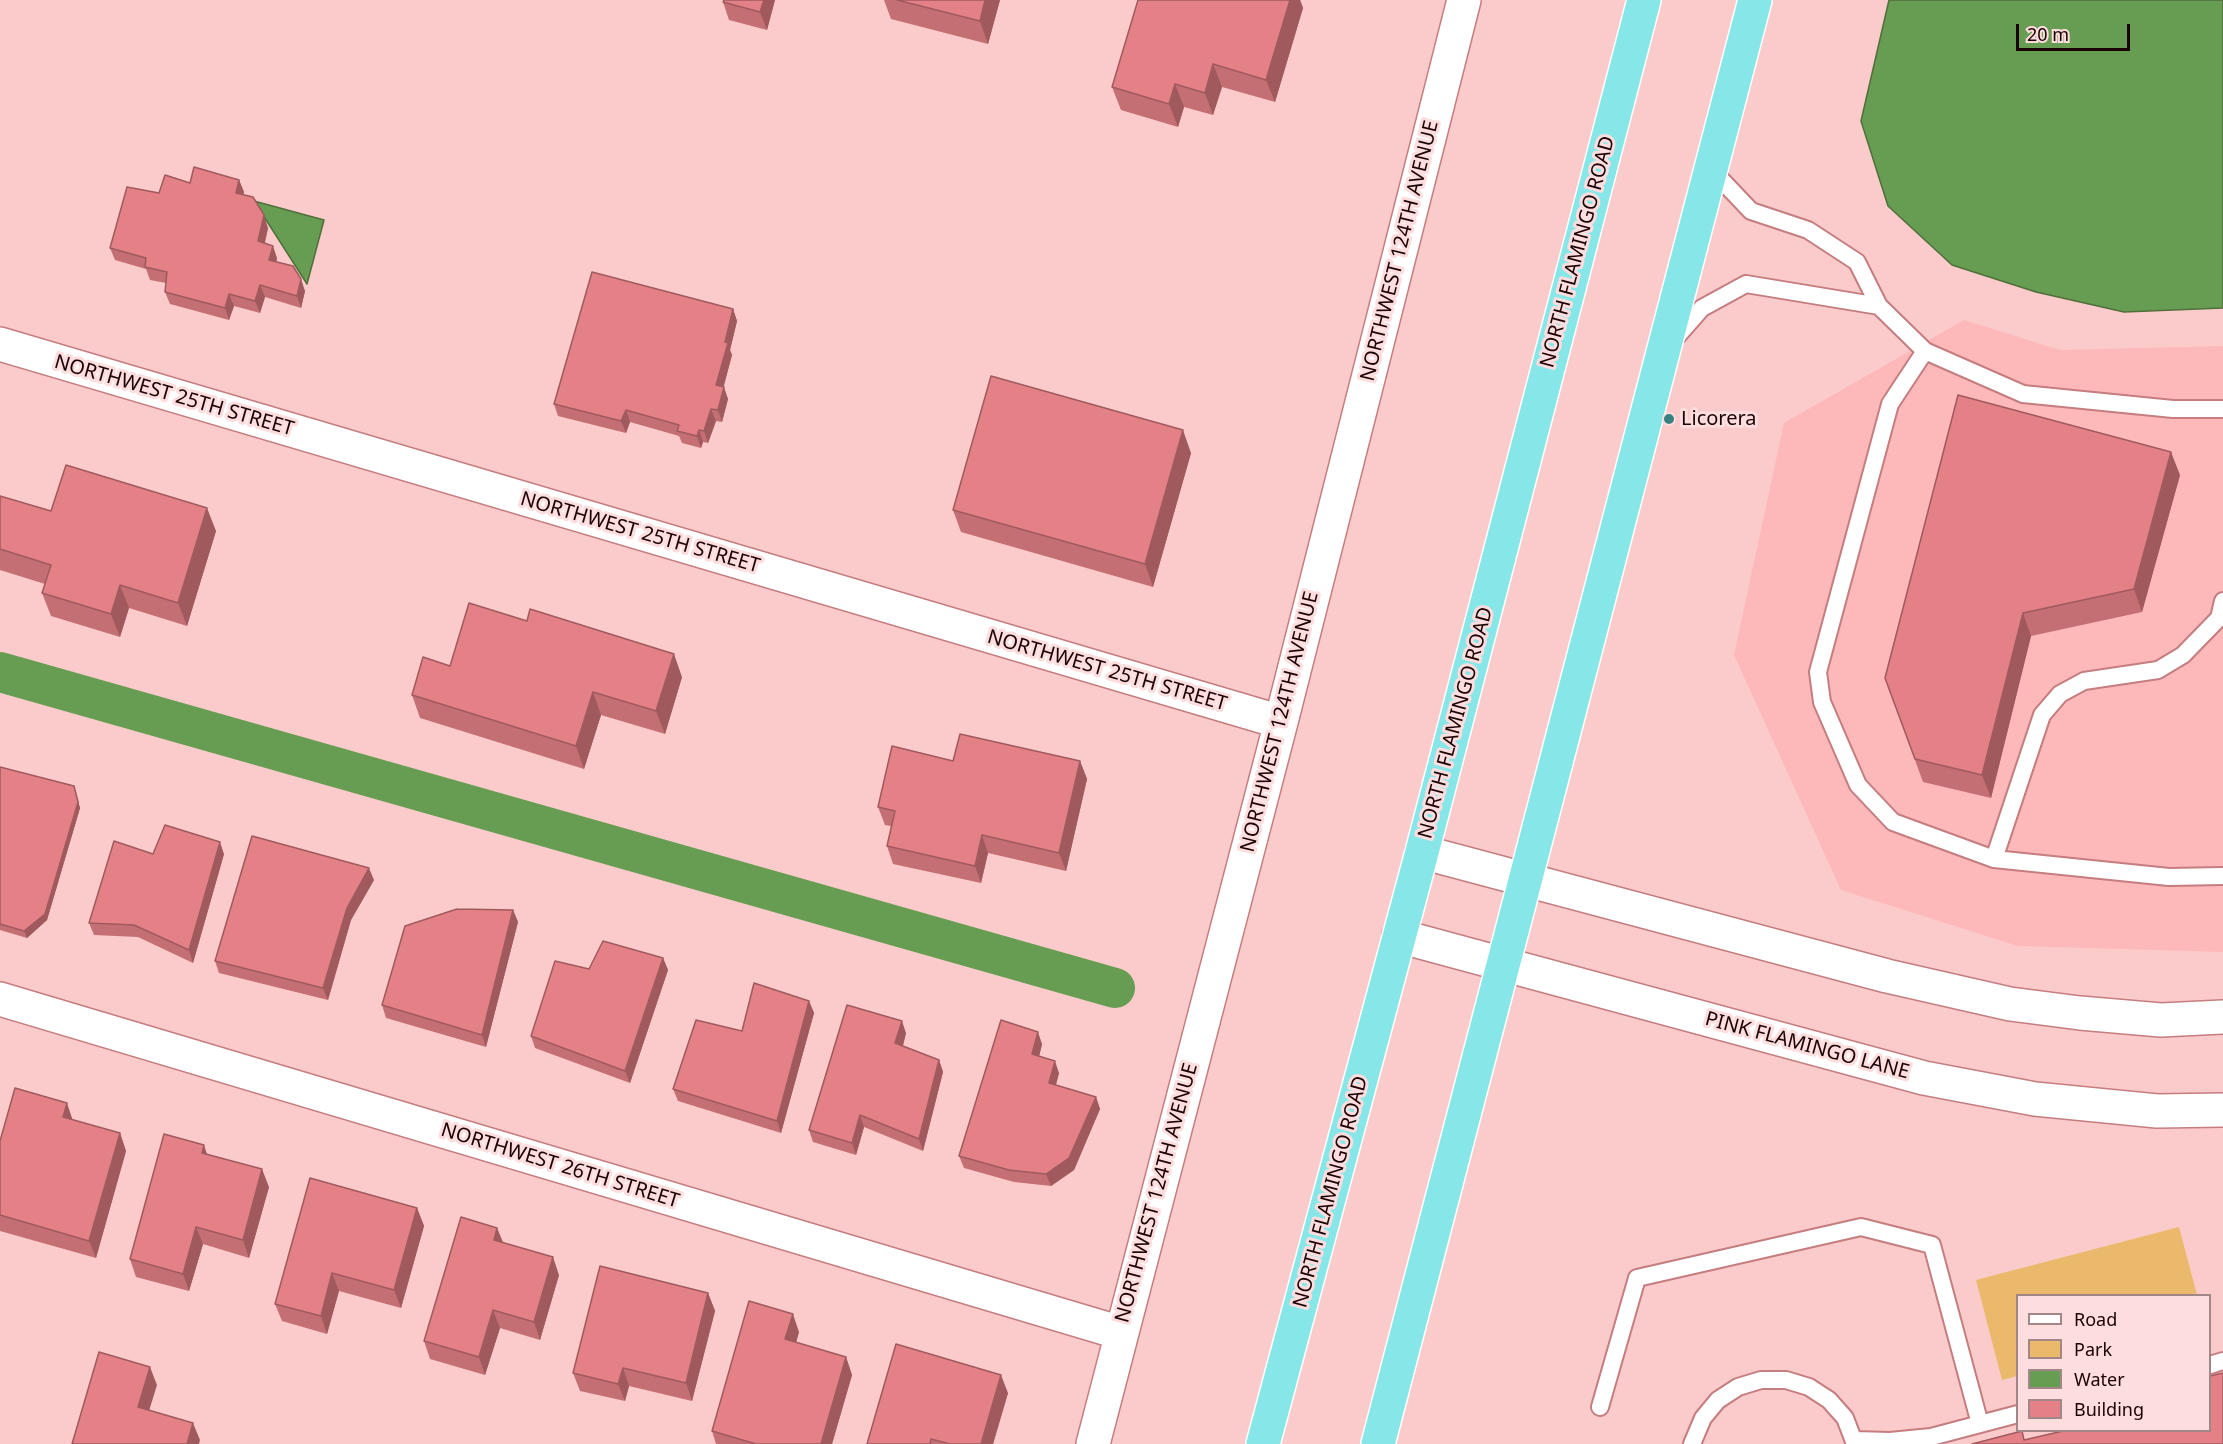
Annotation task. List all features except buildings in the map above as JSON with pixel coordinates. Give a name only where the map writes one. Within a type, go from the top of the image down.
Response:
[{"type":"highway","name":"NORTH FLAMINGO ROAD","points":[[1263,1444],[1422,852],[1644,0]]},
{"type":"highway","points":[[1378,1444],[1755,0]]},
{"type":"street","name":"NORTHWEST 124TH AVENUE","points":[[1093,1444],[1281,722],[1464,0]]},
{"type":"street","name":"NORTHWEST 25TH STREET","points":[[0,344],[1281,722]]},
{"type":"street","points":[[1422,852],[1876,973],[2010,1004],[2161,1020],[2223,1017]]},
{"type":"street","name":"PINK FLAMINGO LANE","points":[[1399,936],[1924,1078],[2046,1100],[2157,1111],[2223,1110]]},
{"type":"street","name":"NORTHWEST 26TH STREET","points":[[0,999],[1121,1333]]},
{"type":"lane","points":[[1711,169],[1751,211],[1808,230],[1857,262],[1879,306],[1925,351],[2023,394],[2174,410],[2223,409]]},
{"type":"lane","points":[[1664,350],[1702,308],[1746,284],[1879,306]]},
{"type":"lane","points":[[1925,351],[1890,404],[1818,672],[1822,702],[1858,785],[1893,822],[1994,859],[2169,877],[2223,876]]},
{"type":"lane","points":[[1994,859],[2042,715],[2060,694],[2084,681],[2158,670],[2183,655],[2221,617],[2223,601]]},
{"type":"lane","points":[[1600,1407],[1637,1278],[1861,1227],[1932,1245],[1980,1424]]},
{"type":"lane","points":[[1692,1444],[1703,1418],[1718,1400],[1738,1387],[1761,1380],[1786,1380],[1809,1387],[1829,1400],[1845,1418],[1855,1442],[1890,1442],[1931,1437],[2016,1415]]},
{"type":"shaded area","points":[[1964,320],[2060,350],[2223,346],[2223,952],[2018,946],[1841,890],[1734,655],[1784,423]]},
{"type":"green space","points":[[2179,1227],[2197,1294],[2016,1294],[2016,1376],[2002,1380],[1976,1280]]},
{"type":"water","points":[[1889,0],[2223,0],[2223,308],[2124,312],[2036,292],[1952,265],[1888,206],[1861,121]]},
{"type":"water","points":[[254,201],[324,220],[307,284]]},
{"type":"waterway","points":[[0,672],[1115,988]]},
{"type":"place","name":"Licorera","points":[[1669,419]]}]
